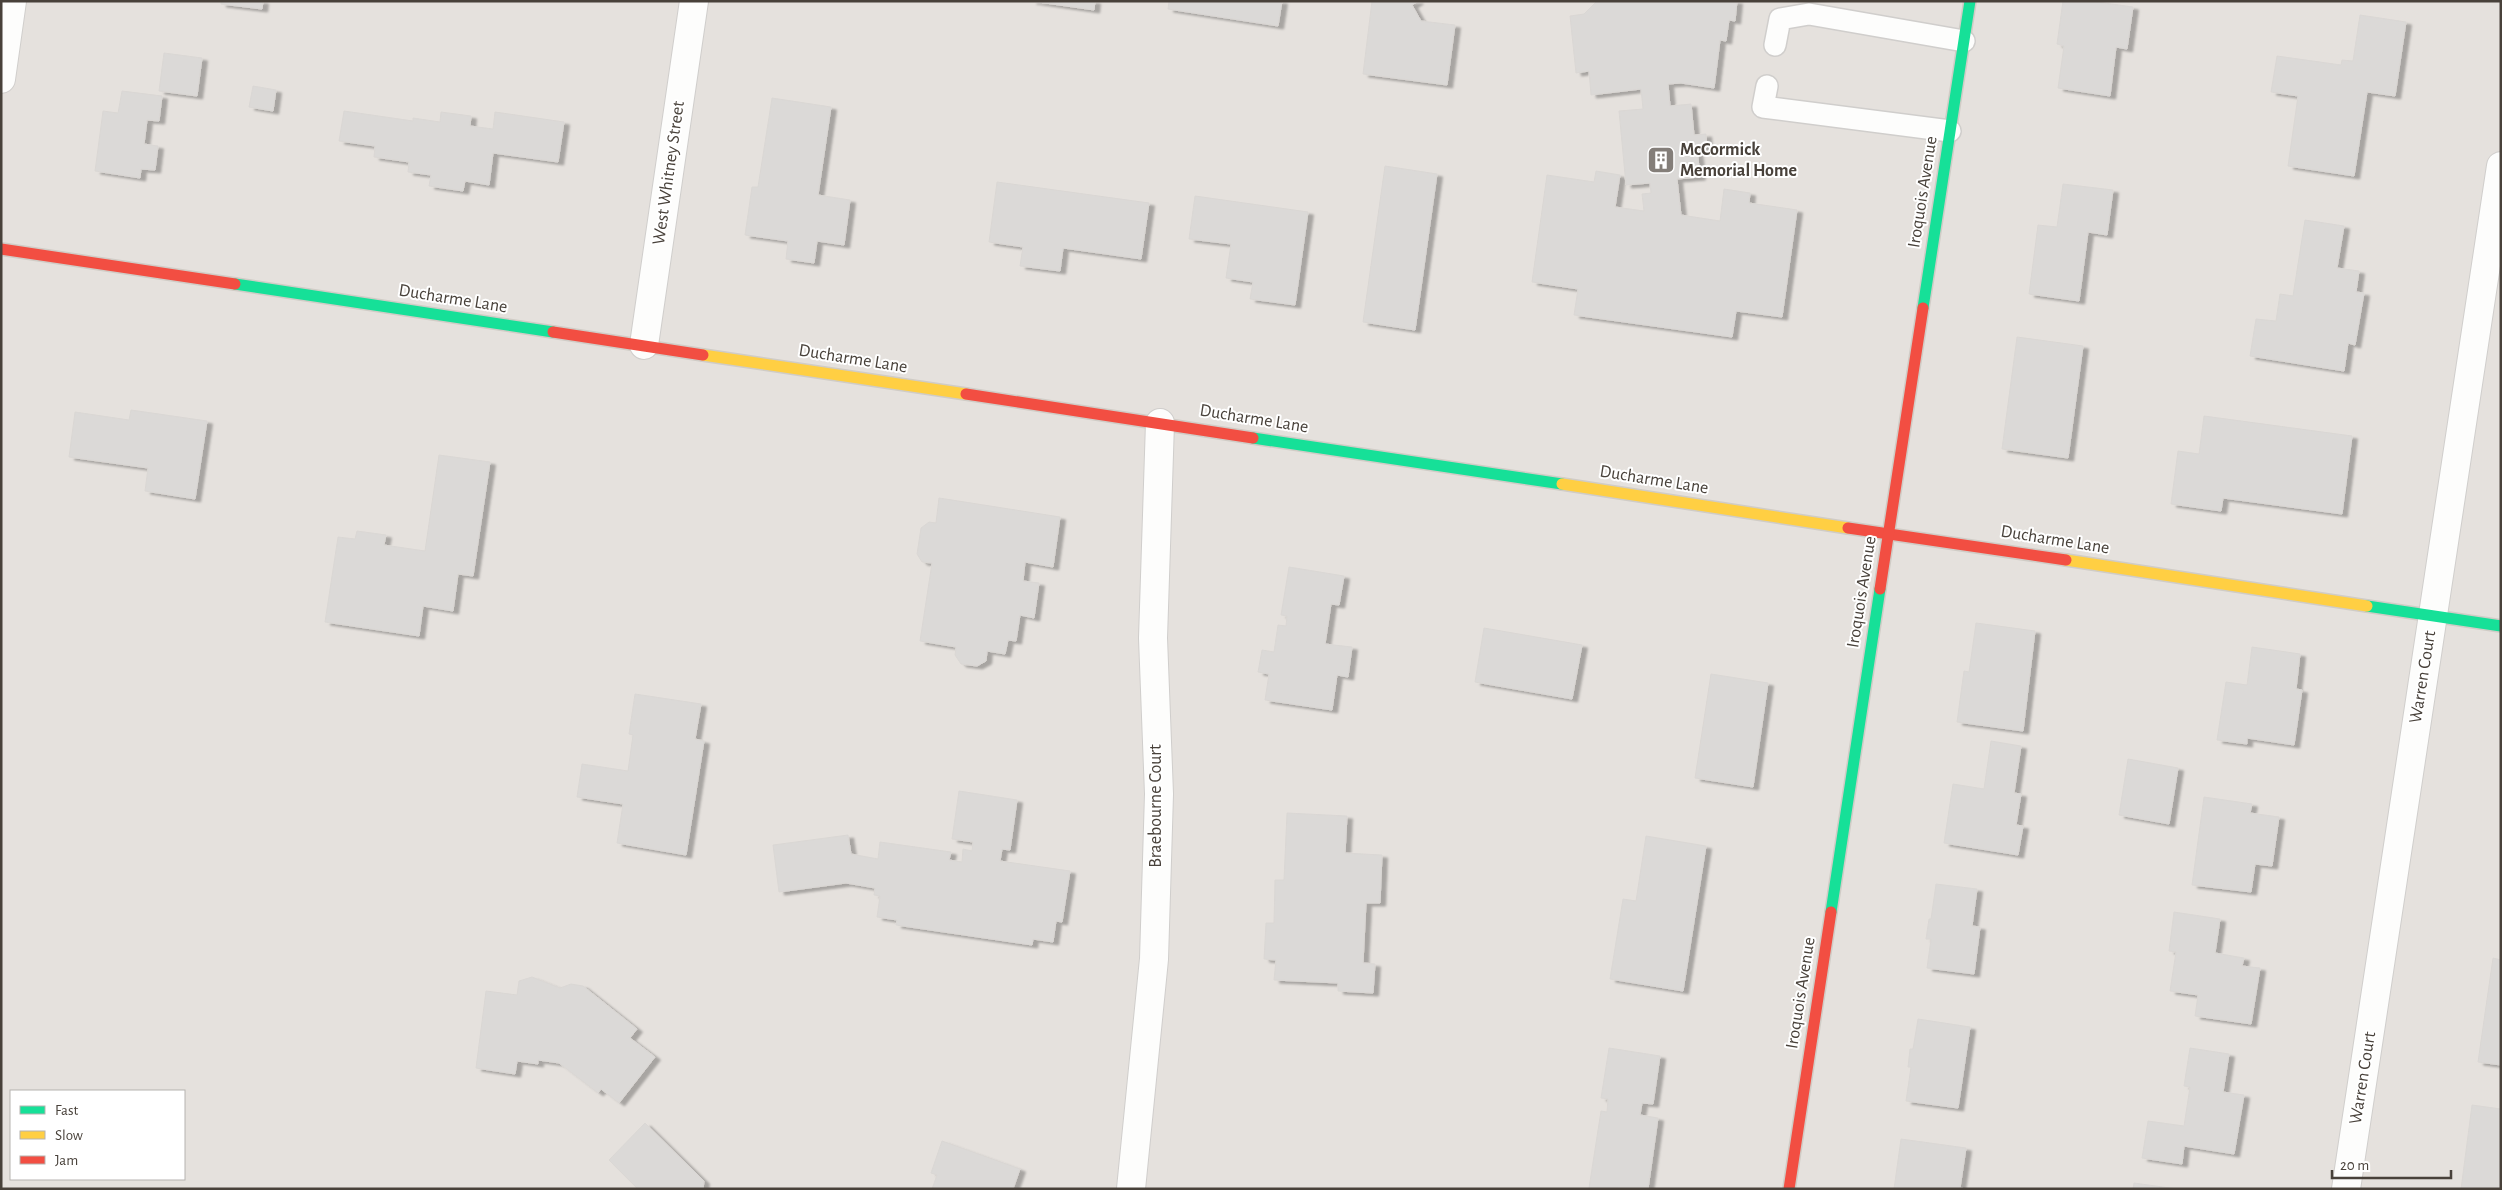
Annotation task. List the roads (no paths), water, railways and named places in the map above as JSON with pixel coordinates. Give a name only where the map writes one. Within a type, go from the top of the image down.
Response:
[{"type":"street","points":[[1,79],[12,1]]},
{"type":"street","name":"West Whitney Street","points":[[644,345],[694,1]]},
{"type":"street","name":"Iroquois Avenue","points":[[1789,1189],[1970,1]]},
{"type":"street","name":"Warren Court","points":[[2346,1189],[2501,166]]},
{"type":"street","name":"Ducharme Lane","points":[[1,249],[2501,626]]},
{"type":"street","name":"Braebourne Court","points":[[1131,1189],[1154,949],[1159,794],[1153,638],[1160,423]]},
{"type":"lane","points":[[1775,45],[1780,19],[1809,14],[1964,41]]},
{"type":"lane","points":[[1766,86],[1763,107],[1950,131]]},
{"type":"place","name":"McCormick Memorial Home","points":[[1661,160]]}]
